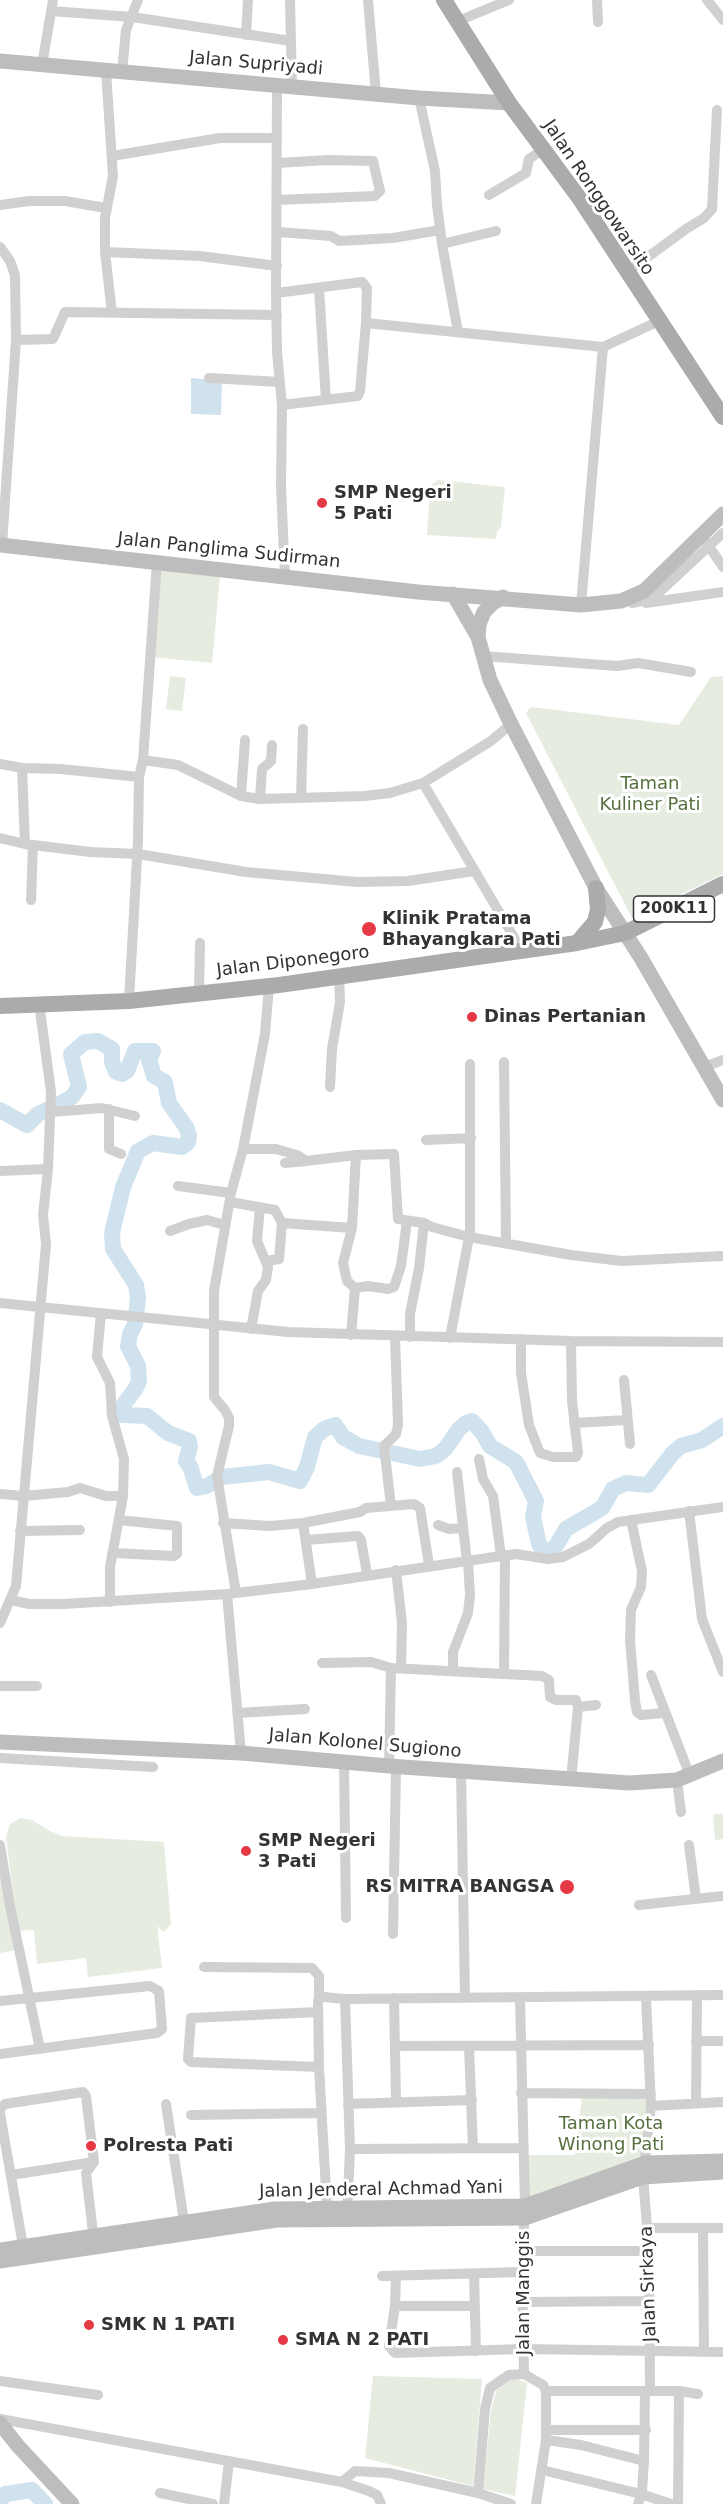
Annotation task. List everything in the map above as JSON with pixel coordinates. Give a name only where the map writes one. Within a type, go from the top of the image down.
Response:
[{"type":"main road","name":"Jalan Ronggowarsito","points":[[444,0],[509,103],[580,199],[626,273],[723,417]]},
{"type":"main road","name":"Jalan Supriyadi","points":[[0,61],[419,98],[509,103]]},
{"type":"main road","points":[[581,605],[621,601],[644,591],[681,553],[706,542],[723,514]]},
{"type":"main road","name":"Jalan Panglima Sudirman","points":[[1,545],[418,592],[581,605]]},
{"type":"main road","points":[[581,605],[591,609],[605,609],[632,603],[658,586],[687,556],[690,548]]},
{"type":"main road","points":[[453,594],[478,637],[490,680],[596,888],[723,1100]]},
{"type":"main road","points":[[478,637],[479,624],[484,612],[503,597]]},
{"type":"main road","name":"200K11","points":[[624,933],[723,884]]},
{"type":"main road","points":[[577,943],[596,922],[598,909],[596,888]]},
{"type":"main road","name":"Jalan Diponegoro","points":[[0,1006],[129,1001],[269,986],[577,943],[624,933]]},
{"type":"main road","name":"Jalan Kolonel Sugiono","points":[[0,1742],[241,1753],[572,1780],[644,1783],[683,1778],[723,1761]]},
{"type":"main road","name":"Jalan Jenderal Achmad Yani","points":[[276,2215],[525,2212],[644,2170],[723,2161]]},
{"type":"main road","name":"Jalan Jenderal Achmad Yani","points":[[644,2170],[723,2172]]},
{"type":"main road","name":"Jalan Jenderal Achmad Yani","points":[[0,2250],[56,2247],[327,2208],[347,2214]]},
{"type":"main road","name":"Jalan Jenderal Achmad Yani","points":[[0,2261],[24,2250]]},
{"type":"main road","points":[[0,2421],[18,2446],[72,2504]]},
{"type":"street","points":[[122,72],[126,30],[138,0]]},
{"type":"street","points":[[246,34],[248,0]]},
{"type":"street","points":[[285,577],[281,486],[282,405],[276,315],[278,232],[276,138],[291,41],[291,0]]},
{"type":"street","points":[[368,0],[376,94]]},
{"type":"street","points":[[458,21],[509,0]]},
{"type":"street","points":[[597,0],[598,22]]},
{"type":"street","points":[[706,0],[720,16]]},
{"type":"street","points":[[719,0],[720,16]]},
{"type":"street","points":[[42,65],[52,6],[291,41]]},
{"type":"street","points":[[106,71],[113,176],[106,208],[105,252],[112,313]]},
{"type":"street","points":[[419,98],[435,171],[440,230],[458,332]]},
{"type":"street","points":[[626,273],[707,216],[718,190],[717,110]]},
{"type":"street","points":[[112,156],[220,138],[276,138]]},
{"type":"street","points":[[489,195],[523,174],[529,159],[542,150]]},
{"type":"street","points":[[277,163],[328,160],[373,161],[380,191],[375,196],[277,200]]},
{"type":"street","points":[[0,205],[29,201],[64,201],[106,208]]},
{"type":"street","points":[[278,232],[331,236],[339,242],[393,238],[440,230]]},
{"type":"street","points":[[442,244],[496,231]]},
{"type":"street","points":[[0,247],[10,261],[15,275],[16,340],[1,545]]},
{"type":"street","points":[[105,252],[200,256],[277,266]]},
{"type":"street","points":[[276,293],[365,283],[367,288],[360,392],[356,397],[282,405]]},
{"type":"street","points":[[319,288],[326,400]]},
{"type":"street","points":[[16,340],[53,339],[62,314],[65,312],[276,315]]},
{"type":"street","points":[[366,323],[603,346],[658,321]]},
{"type":"street","points":[[581,605],[603,346]]},
{"type":"street","points":[[209,378],[280,382]]},
{"type":"street","points":[[632,603],[652,599],[706,542],[723,532]]},
{"type":"street","points":[[706,542],[723,567]]},
{"type":"street","points":[[129,1001],[140,777],[157,562]]},
{"type":"street","points":[[632,603],[662,602],[723,592]]},
{"type":"street","points":[[483,656],[616,666],[638,663],[691,672]]},
{"type":"street","points":[[143,760],[178,765],[241,796],[260,799],[382,794],[423,783],[482,747],[512,724]]},
{"type":"street","points":[[301,798],[303,729]]},
{"type":"street","points":[[241,796],[245,740]]},
{"type":"street","points":[[260,799],[262,769],[271,761],[272,745]]},
{"type":"street","points":[[0,764],[22,768],[72,770],[140,777]]},
{"type":"street","points":[[22,768],[29,844],[31,900]]},
{"type":"street","points":[[423,783],[522,951]]},
{"type":"street","points":[[0,838],[90,852],[138,854],[246,872],[357,882],[408,881],[474,871]]},
{"type":"street","points":[[199,993],[200,943]]},
{"type":"street","points":[[330,1087],[332,1049],[340,1002],[339,976]]},
{"type":"street","points":[[241,1753],[231,1594],[217,1479],[229,1426],[225,1410],[214,1397],[214,1291],[230,1198],[243,1149],[265,1034],[269,986]]},
{"type":"street","points":[[0,1623],[16,1586],[46,1244],[43,1215],[51,1112],[39,1003]]},
{"type":"street","points":[[704,1067],[723,1060]]},
{"type":"street","points":[[504,1062],[506,1239]]},
{"type":"street","points":[[450,1338],[469,1235],[470,1064]]},
{"type":"street","points":[[51,1112],[110,1109],[135,1116]]},
{"type":"street","points":[[110,1109],[109,1149],[122,1154]]},
{"type":"street","points":[[426,1140],[471,1138]]},
{"type":"street","points":[[243,1149],[276,1149],[297,1155],[306,1161]]},
{"type":"street","points":[[285,1162],[394,1154],[397,1217],[400,1220],[424,1222],[432,1227],[469,1235],[603,1260],[723,1256]]},
{"type":"street","points":[[356,1155],[352,1228],[343,1263],[347,1281],[355,1288],[368,1286],[388,1289],[394,1287],[401,1266],[407,1221]]},
{"type":"street","points":[[0,1171],[48,1169]]},
{"type":"street","points":[[178,1186],[275,1210],[282,1223],[279,1259],[266,1261]]},
{"type":"street","points":[[251,1329],[258,1291],[268,1274],[266,1261],[256,1241],[260,1207]]},
{"type":"street","points":[[170,1231],[207,1220],[225,1225]]},
{"type":"street","points":[[410,1337],[410,1314],[419,1268],[424,1222]]},
{"type":"street","points":[[282,1223],[352,1228]]},
{"type":"street","points":[[351,1335],[355,1288]]},
{"type":"street","points":[[0,1303],[214,1323],[251,1329],[351,1335],[571,1341],[723,1342]]},
{"type":"street","points":[[101,1313],[97,1357],[110,1383],[112,1416],[124,1459],[123,1496],[112,1553],[110,1602]]},
{"type":"street","points":[[391,1506],[385,1445],[396,1434],[398,1425],[395,1336]]},
{"type":"street","points":[[521,1339],[524,1404],[540,1453],[546,1456],[578,1456],[574,1423],[571,1341]]},
{"type":"street","points":[[624,1380],[630,1444]]},
{"type":"street","points":[[574,1423],[627,1420]]},
{"type":"street","points":[[479,1460],[483,1479],[494,1496],[503,1556],[504,1674]]},
{"type":"street","points":[[453,1671],[453,1652],[468,1613],[470,1595],[457,1472]]},
{"type":"street","points":[[0,1494],[23,1496],[68,1492],[80,1488],[106,1496],[123,1496]]},
{"type":"street","points":[[223,1523],[270,1526],[303,1523],[344,1516],[366,1508],[414,1504],[419,1506],[429,1565]]},
{"type":"street","points":[[11,1600],[29,1604],[52,1604],[231,1594],[516,1554],[548,1559],[563,1557],[589,1544],[612,1525],[631,1520],[723,1507]]},
{"type":"street","points":[[689,1511],[702,1619],[723,1672]]},
{"type":"street","points":[[344,1516],[347,1535]]},
{"type":"street","points":[[112,1553],[171,1556],[177,1554],[177,1526],[119,1520]]},
{"type":"street","points":[[631,1520],[642,1571],[641,1587],[631,1610],[630,1640],[635,1701],[637,1712],[641,1715],[664,1713]]},
{"type":"street","points":[[303,1523],[312,1584]]},
{"type":"street","points":[[438,1525],[449,1529],[463,1528]]},
{"type":"street","points":[[20,1531],[80,1530]]},
{"type":"street","points":[[306,1540],[347,1535],[358,1536],[361,1540],[367,1574]]},
{"type":"street","points":[[393,1934],[392,1766],[396,1668],[402,1623],[396,1570]]},
{"type":"street","points":[[322,1663],[371,1662],[396,1668],[542,1676],[549,1680],[550,1697],[556,1700],[576,1700],[578,1707],[572,1780]]},
{"type":"street","points":[[651,1675],[683,1778],[681,1812]]},
{"type":"street","points":[[0,1686],[37,1686]]},
{"type":"street","points":[[578,1707],[596,1705]]},
{"type":"street","points":[[238,1713],[306,1709]]},
{"type":"street","points":[[0,1758],[153,1767]]},
{"type":"street","points":[[344,1762],[346,1918]]},
{"type":"street","points":[[461,1771],[465,1998]]},
{"type":"street","points":[[0,1845],[40,2049]]},
{"type":"street","points":[[689,1845],[696,1899]]},
{"type":"street","points":[[639,1905],[723,1896]]},
{"type":"street","points":[[204,1967],[312,1968],[319,1976],[319,2067],[327,2208]]},
{"type":"street","points":[[0,2001],[150,1986],[159,1991],[160,2032],[0,2054]]},
{"type":"street","points":[[696,2103],[697,1995]]},
{"type":"street","points":[[319,1997],[345,1999],[723,1995]]},
{"type":"street","name":"Jalan Sirkaya","points":[[639,2499],[644,2461],[651,2351],[649,2250],[644,2170],[651,2100],[646,1997]]},
{"type":"street","points":[[394,1998],[396,2102]]},
{"type":"street","name":"Jalan Manggis","points":[[520,1998],[525,2212],[522,2251],[524,2374],[543,2385],[546,2391]]},
{"type":"street","points":[[345,1999],[350,2149],[347,2214]]},
{"type":"street","points":[[318,2012],[191,2018],[188,2058],[191,2062],[319,2067]]},
{"type":"street","points":[[696,2041],[723,2041]]},
{"type":"street","points":[[396,2046],[649,2045]]},
{"type":"street","points":[[469,2047],[473,2148]]},
{"type":"street","points":[[24,2250],[0,2111],[5,2104],[83,2092],[86,2096],[94,2162],[86,2173],[94,2241]]},
{"type":"street","points":[[521,2093],[696,2103],[723,2102]]},
{"type":"street","points":[[348,2104],[472,2100]]},
{"type":"street","points":[[166,2104],[185,2228]]},
{"type":"street","points":[[191,2115],[321,2113]]},
{"type":"street","points":[[350,2149],[522,2148]]},
{"type":"street","points":[[11,2175],[94,2162]]},
{"type":"street","points":[[647,2228],[723,2228]]},
{"type":"street","points":[[703,2228],[704,2352]]},
{"type":"street","points":[[522,2251],[649,2250]]},
{"type":"street","points":[[382,2276],[522,2272]]},
{"type":"street","points":[[474,2274],[476,2351]]},
{"type":"street","points":[[396,2276],[395,2306],[389,2346],[395,2353],[523,2349],[723,2352]]},
{"type":"street","points":[[523,2302],[650,2301]]},
{"type":"street","points":[[395,2306],[474,2306]]},
{"type":"street","points":[[478,2493],[485,2409],[490,2388],[508,2375],[524,2374]]},
{"type":"street","points":[[0,2381],[98,2395]]},
{"type":"street","points":[[536,2504],[546,2435],[546,2391],[679,2391],[698,2394]]},
{"type":"street","points":[[678,2504],[679,2391]]},
{"type":"street","points":[[0,2421],[342,2482],[369,2491],[376,2495],[381,2504]]},
{"type":"street","points":[[546,2435],[646,2430]]},
{"type":"street","points":[[546,2435],[644,2461]]},
{"type":"street","points":[[224,2504],[229,2461]]},
{"type":"street","points":[[542,2470],[639,2499],[671,2504]]},
{"type":"street","points":[[342,2482],[355,2471],[368,2471],[408,2477],[478,2493],[511,2504]]},
{"type":"street","points":[[160,2493],[213,2504]]},
{"type":"green space","points":[[438,480],[505,487],[501,527],[496,539],[427,535],[430,491],[432,484]]},
{"type":"green space","points":[[157,567],[220,576],[212,663],[151,657]]},
{"type":"green space","points":[[170,676],[186,678],[182,711],[166,709]]},
{"type":"green space","name":"Taman Kuliner Pati","points":[[723,676],[723,874],[632,918],[526,713],[531,707],[679,725],[711,677]]},
{"type":"green space","points":[[713,1814],[723,1814],[723,1839],[715,1840]]},
{"type":"green space","points":[[20,1818],[32,1820],[62,1836],[164,1842],[171,1924],[164,1932],[157,1926],[162,1968],[88,1977],[86,1958],[37,1964],[34,1930],[18,1931],[6,1837],[10,1824]]},
{"type":"green space","points":[[0,1868],[15,1950],[0,1953]]},
{"type":"green space","name":"Taman Kota Winong Pati","points":[[582,2096],[647,2097],[641,2160],[528,2201],[526,2155],[575,2155]]},
{"type":"green space","points":[[373,2376],[482,2379],[473,2486],[365,2458]]},
{"type":"green space","points":[[514,2378],[527,2383],[515,2496],[483,2489],[491,2411],[496,2391]]},
{"type":"water","points":[[191,378],[222,381],[221,415],[191,414]]},
{"type":"waterway","points":[[56,1106],[72,1097],[79,1087],[71,1054],[85,1042],[98,1041],[112,1049],[112,1062],[116,1072],[122,1074],[127,1071],[135,1051],[153,1051],[149,1060],[154,1076],[165,1082],[169,1103],[189,1135],[188,1142],[182,1147],[153,1143],[138,1151],[123,1187],[112,1233],[113,1249],[136,1285],[138,1298],[135,1324],[128,1346],[138,1366],[139,1381],[119,1411],[122,1415],[147,1416],[168,1433],[189,1441],[190,1447],[186,1461],[190,1466],[197,1488],[207,1486],[222,1477],[269,1472],[300,1481],[307,1467],[315,1437],[324,1429],[335,1425],[343,1437],[359,1446],[420,1459],[436,1456],[445,1449],[459,1429],[472,1421],[490,1446],[516,1462],[536,1501],[533,1517],[539,1544],[543,1550],[551,1550],[566,1529],[602,1508],[613,1489],[626,1483],[648,1485],[681,1446],[702,1440],[723,1426]]},
{"type":"waterway","points":[[0,1110],[27,1125],[38,1114],[49,1109]]},
{"type":"waterway","points":[[0,2501],[5,2494],[32,2490],[45,2504]]},
{"type":"place","name":"SMP Negeri 5 Pati","points":[[322,503]]},
{"type":"place","name":"Klinik Pratama Bhayangkara Pati","points":[[369,929]]},
{"type":"place","name":"Dinas Pertanian","points":[[472,1017]]},
{"type":"place","name":"SMP Negeri 3 Pati","points":[[246,1851]]},
{"type":"place","name":"RS MITRA BANGSA","points":[[567,1887]]},
{"type":"place","name":"Polresta Pati","points":[[91,2146]]},
{"type":"place","name":"SMK N 1 PATI","points":[[89,2325]]},
{"type":"place","name":"SMA N 2 PATI","points":[[283,2340]]}]
